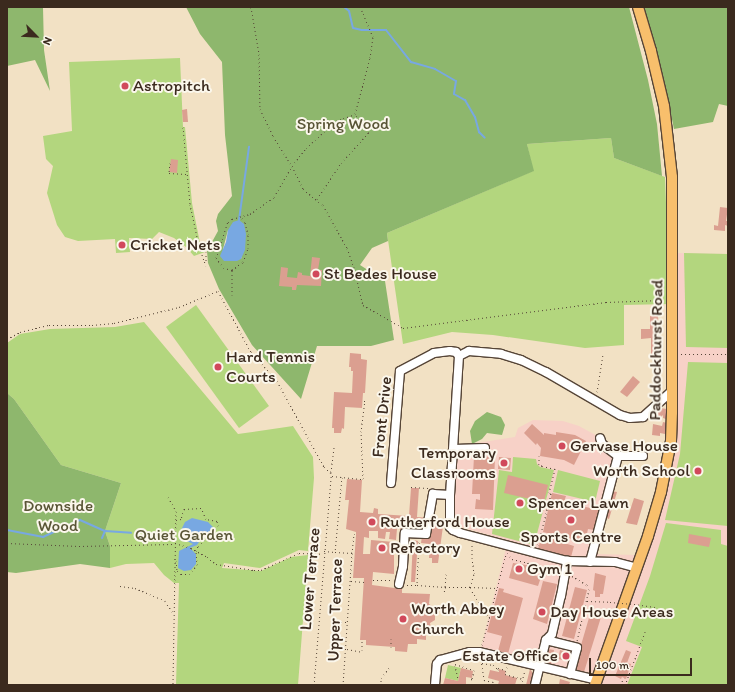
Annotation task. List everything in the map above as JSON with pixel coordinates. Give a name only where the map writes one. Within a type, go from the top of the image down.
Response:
[{"type":"main road","name":"Paddockhurst Road","points":[[596,683],[637,568],[661,492],[671,441],[673,390],[672,177],[668,133],[651,51],[638,7]]},
{"type":"lane","name":"Front Drive","points":[[391,483],[400,371],[434,353],[450,351],[456,352],[459,356]]},
{"type":"lane","points":[[637,568],[615,562],[567,561],[473,537],[460,533],[450,527],[450,494],[459,356],[469,351],[500,354],[521,360],[546,372],[620,415],[635,418],[643,417],[673,390]]},
{"type":"lane","points":[[600,438],[602,444],[618,456],[643,456]]},
{"type":"lane","points":[[454,449],[485,448]]},
{"type":"lane","points":[[590,562],[618,456]]},
{"type":"lane","points":[[395,582],[403,566],[405,533],[419,537],[426,534],[433,494],[450,494]]},
{"type":"lane","points":[[535,685],[546,640],[552,634],[562,596],[563,572],[567,561]]},
{"type":"lane","points":[[546,640],[577,648],[570,674]]},
{"type":"lane","points":[[435,685],[437,664],[440,660],[457,655],[480,652],[570,674],[596,683]]},
{"type":"path","points":[[251,7],[259,54],[260,109],[273,136],[292,166],[303,188],[323,205],[347,248],[354,267],[362,305],[403,328],[606,302],[673,300]]},
{"type":"path","points":[[355,114],[370,58],[372,35],[360,7]]},
{"type":"path","points":[[232,270],[224,268],[216,258],[228,222],[250,214],[274,197],[292,166],[306,148],[336,121],[355,114]]},
{"type":"path","points":[[316,199],[341,163],[369,132],[355,114]]},
{"type":"path","points":[[183,127],[190,204],[198,243],[206,266],[206,252]]},
{"type":"path","points":[[170,163],[169,173],[187,174]]},
{"type":"path","points":[[232,270],[243,262],[248,248],[248,235],[245,222],[240,217]]},
{"type":"path","points":[[232,270],[232,295]]},
{"type":"path","points":[[7,339],[20,332],[49,325],[92,325],[114,323],[179,307],[218,291],[250,352],[277,381],[324,467],[331,473]]},
{"type":"path","points":[[596,401],[603,353]]},
{"type":"path","points":[[673,354],[728,354]]},
{"type":"path","points":[[331,476],[363,479],[362,432],[365,401],[362,401]]},
{"type":"path","name":"Lower Terrace","points":[[314,685],[324,551],[334,446]]},
{"type":"path","points":[[536,553],[551,494],[549,493],[555,469],[539,464],[539,456]]},
{"type":"path","name":"Upper Terrace","points":[[342,477],[335,552],[352,553],[346,649],[342,685]]},
{"type":"path","points":[[410,487],[419,487]]},
{"type":"path","points":[[168,497],[176,511],[174,544],[175,599],[173,614],[173,685]]},
{"type":"path","points":[[174,559],[176,561],[177,571],[181,574],[189,574],[197,565],[196,551],[202,541],[218,526],[217,522],[206,519],[201,508],[191,507],[183,509],[181,519],[175,521]]},
{"type":"path","points":[[352,553],[354,534],[356,532]]},
{"type":"path","points":[[417,585],[419,537]]},
{"type":"path","points":[[473,537],[472,558],[474,574],[470,587],[489,620]]},
{"type":"path","points":[[7,542],[79,546],[174,544],[191,548],[216,564],[254,570],[261,570],[299,553],[324,554]]},
{"type":"path","points":[[324,551],[335,552]]},
{"type":"path","points":[[494,680],[493,682],[484,680],[480,652],[506,552],[512,559],[563,572],[587,585],[589,589],[587,601],[575,648]]},
{"type":"path","points":[[444,594],[446,574]]},
{"type":"path","points":[[350,581],[353,578]]},
{"type":"path","points":[[373,580],[395,582]]},
{"type":"path","points":[[350,581],[364,582]]},
{"type":"path","points":[[410,585],[497,588]]},
{"type":"path","points":[[120,586],[134,588],[165,601],[173,614]]},
{"type":"path","points":[[587,601],[655,607]]},
{"type":"path","points":[[338,622],[347,622]]},
{"type":"path","points":[[625,685],[644,632]]},
{"type":"path","points":[[391,639],[391,647]]},
{"type":"path","points":[[346,649],[362,651],[362,640]]},
{"type":"path","points":[[457,655],[455,665],[458,679]]},
{"type":"path","points":[[481,663],[493,665],[498,669],[506,670]]},
{"type":"path","points":[[508,664],[505,674],[522,679]]},
{"type":"path","points":[[455,665],[474,670],[472,679],[469,680]]},
{"type":"path","points":[[381,685],[381,678],[389,668]]},
{"type":"path","points":[[521,685],[525,668]]},
{"type":"path","points":[[620,685],[624,678]]},
{"type":"shaded area","name":"Worth School","points":[[676,253],[728,254],[728,685],[597,685],[664,489]]},
{"type":"shaded area","name":"Worth School","points":[[533,420],[563,421],[579,426],[621,449],[595,546],[595,554],[636,555],[595,671],[590,673],[481,648],[508,540],[453,525],[454,457],[464,445],[515,437],[518,428]]},
{"type":"green space","points":[[7,7],[43,7],[44,50],[50,91],[35,60],[7,66]]},
{"type":"green space","name":"Spring Wood","points":[[186,7],[629,7],[648,80],[657,124],[662,176],[614,158],[611,138],[527,144],[534,171],[387,233],[388,241],[372,248],[360,265],[385,281],[394,340],[371,346],[317,346],[301,399],[252,345],[219,289],[208,263],[207,251],[218,231],[216,221],[218,214],[232,196],[225,135],[222,62],[200,34]],"holes":[[[228,230],[245,243],[241,259],[223,249]]]},
{"type":"green space","points":[[643,7],[728,7],[728,106],[719,104],[713,122],[674,129],[663,76]]},
{"type":"green space","points":[[180,58],[183,127],[185,127],[192,203],[200,243],[205,252],[194,256],[186,247],[174,238],[159,232],[152,239],[129,238],[130,252],[116,253],[115,239],[78,241],[65,237],[57,225],[47,193],[53,166],[46,159],[43,136],[72,131],[69,62]]},
{"type":"green space","points":[[611,138],[614,158],[665,177],[670,304],[624,305],[624,345],[585,348],[493,335],[452,332],[403,344],[387,233],[533,171],[527,144]]},
{"type":"green space","points":[[684,253],[728,254],[728,348],[686,347]]},
{"type":"green space","name":"Hard Tennis Courts","points":[[196,305],[269,406],[239,428],[166,327]]},
{"type":"green space","name":"Quiet Garden","points":[[144,322],[238,434],[293,426],[313,457],[314,478],[308,551],[299,550],[260,568],[224,563],[222,568],[261,571],[291,557],[308,555],[298,685],[176,685],[179,583],[174,583],[164,575],[154,563],[126,564],[110,568],[110,546],[105,531],[121,483],[61,465],[14,399],[7,393],[7,343],[20,334],[50,329],[115,327]]},
{"type":"green space","points":[[688,362],[728,363],[728,526],[665,520],[680,454]]},
{"type":"green space","name":"Downside Wood","points":[[7,393],[14,399],[61,465],[121,483],[105,531],[110,546],[110,568],[80,564],[16,573],[7,572]]},
{"type":"green space","points":[[487,412],[501,417],[505,425],[502,435],[487,433],[482,439],[472,444],[470,431],[475,421]]},
{"type":"green space","name":"Spencer Lawn","points":[[513,457],[536,459],[537,464],[540,467],[554,470],[534,545],[492,534],[499,470],[512,472]]},
{"type":"green space","points":[[558,470],[600,481],[595,502],[553,492]]},
{"type":"green space","points":[[666,523],[721,530],[721,544],[728,546],[728,685],[627,685],[642,647],[626,641],[650,576]]},
{"type":"green space","points":[[448,665],[461,668],[458,681],[445,678]]},
{"type":"water","points":[[239,220],[244,224],[246,234],[245,250],[241,259],[237,261],[224,261],[220,256],[226,242],[228,230],[233,222]]},
{"type":"water","points":[[192,518],[208,522],[214,528],[203,536],[197,545],[190,548],[196,554],[196,564],[191,570],[184,571],[178,568],[179,551],[193,544],[179,539],[179,534],[185,522]]},
{"type":"building","points":[[187,109],[188,122],[183,122],[182,110]]},
{"type":"building","points":[[171,159],[178,160],[177,173],[169,172]]},
{"type":"building","points":[[720,207],[728,208],[726,221],[728,221],[728,226],[725,225],[725,231],[714,230],[714,225],[718,226]]},
{"type":"building","name":"St Bedes House","points":[[312,257],[320,258],[318,270],[322,270],[321,286],[297,285],[296,290],[292,290],[292,287],[279,286],[281,267],[288,268],[287,277],[297,278],[298,272],[302,273],[302,275],[310,276]]},
{"type":"building","points":[[650,316],[658,316],[660,355],[651,356],[651,338],[641,339],[641,329],[650,329]]},
{"type":"building","points":[[350,353],[361,354],[361,359],[367,360],[365,393],[363,393],[362,408],[345,407],[344,429],[342,428],[341,433],[334,433],[334,428],[332,428],[334,392],[352,393],[353,371],[351,371],[351,367],[349,367]]},
{"type":"building","points":[[633,376],[640,382],[627,397],[620,392]]},
{"type":"building","points":[[660,408],[667,409],[666,419],[663,418],[663,415],[659,419],[655,415]]},
{"type":"building","points":[[663,422],[667,423],[665,434],[660,433],[660,436],[652,435],[653,424],[662,426]]},
{"type":"building","name":"Gervase House","points":[[532,424],[544,435],[544,433],[556,435],[556,432],[575,435],[586,441],[574,465],[564,460],[540,456],[541,448],[524,433]]},
{"type":"building","points":[[474,456],[495,457],[493,510],[475,509],[476,499],[480,500],[480,494],[472,494]]},
{"type":"building","name":"Temporary Classrooms","points":[[499,457],[511,458],[510,470],[498,469]]},
{"type":"building","points":[[508,475],[548,485],[544,502],[504,493]]},
{"type":"building","points":[[347,479],[362,480],[360,512],[373,513],[374,508],[378,509],[378,514],[409,516],[411,488],[419,488],[417,517],[444,519],[438,563],[432,563],[432,558],[429,558],[430,544],[421,543],[422,536],[428,531],[397,529],[396,540],[389,539],[390,532],[386,532],[385,539],[378,538],[378,531],[369,531],[369,538],[364,537],[363,554],[370,554],[371,540],[394,542],[394,574],[373,572],[372,585],[402,589],[402,593],[430,594],[429,604],[432,606],[431,612],[435,614],[435,620],[430,623],[431,628],[426,630],[426,640],[417,639],[417,644],[408,644],[407,652],[395,651],[395,647],[366,645],[366,640],[360,640],[364,578],[353,578],[356,532],[346,529],[349,500],[345,500]]},
{"type":"building","points":[[612,491],[617,492],[609,519],[604,517]]},
{"type":"building","name":"Sports Centre","points":[[552,493],[566,496],[564,502],[599,510],[594,530],[588,529],[585,542],[543,532]]},
{"type":"building","points":[[634,498],[644,501],[637,525],[626,523]]},
{"type":"building","points":[[689,534],[711,538],[709,547],[688,543]]},
{"type":"building","points":[[542,535],[561,540],[564,543],[574,546],[571,557],[538,549]]},
{"type":"building","points":[[413,540],[418,541],[415,582],[411,582]]},
{"type":"building","points":[[513,563],[539,567],[536,576],[541,577],[538,586],[509,578]]},
{"type":"building","points":[[595,573],[606,576],[603,594],[600,594],[600,597],[595,597],[595,591],[593,590]]},
{"type":"building","points":[[543,581],[557,584],[547,624],[533,619]]},
{"type":"building","points":[[575,587],[587,590],[574,639],[562,636]]},
{"type":"building","points":[[499,588],[504,589],[503,592],[523,598],[508,654],[498,651],[502,636],[487,632]]},
{"type":"building","points":[[591,611],[602,614],[584,672],[574,669]]},
{"type":"building","points":[[548,649],[554,650],[551,665],[544,663]]},
{"type":"building","name":"Estate Office","points":[[560,650],[573,654],[571,662],[558,659]]},
{"type":"building","points":[[626,650],[631,652],[627,663],[631,664],[626,679],[622,677],[621,679],[615,676]]},
{"type":"building","points":[[461,668],[473,671],[472,678],[466,677],[466,685],[443,685],[445,678],[458,681]]},
{"type":"building","points":[[499,669],[506,671],[505,675],[517,678],[515,685],[498,685],[499,681],[488,678],[490,670],[499,672]]},
{"type":"building","points":[[530,669],[535,676],[532,685],[526,685]]},
{"type":"building","points":[[560,679],[570,682],[569,685],[559,685]]},
{"type":"waterway","points":[[344,7],[349,11],[353,28],[362,30],[386,30],[411,62],[435,69],[456,81],[454,94],[465,100],[475,117],[479,132],[485,138]]},
{"type":"waterway","points":[[239,220],[249,147]]},
{"type":"waterway","points":[[7,530],[43,537],[80,520],[105,531],[131,533]]},
{"type":"waterway","points":[[102,538],[105,531]]},
{"type":"place","name":"Astropitch","points":[[125,86]]},
{"type":"place","name":"Cricket Nets","points":[[122,245]]},
{"type":"place","name":"St Bedes House","points":[[316,274]]},
{"type":"place","name":"Hard Tennis Courts","points":[[218,367]]},
{"type":"place","name":"Gervase House","points":[[562,446]]},
{"type":"place","name":"Temporary Classrooms","points":[[504,463]]},
{"type":"place","name":"Worth School","points":[[698,471]]},
{"type":"place","name":"Spencer Lawn","points":[[520,503]]},
{"type":"place","name":"Sports Centre","points":[[571,520]]},
{"type":"place","name":"Rutherford House","points":[[372,522]]},
{"type":"place","name":"Refectory","points":[[382,548]]},
{"type":"place","name":"Gym 1","points":[[519,569]]},
{"type":"place","name":"Day House Areas","points":[[542,612]]},
{"type":"place","name":"Worth Abbey Church","points":[[403,619]]},
{"type":"place","name":"Estate Office","points":[[566,656]]}]
